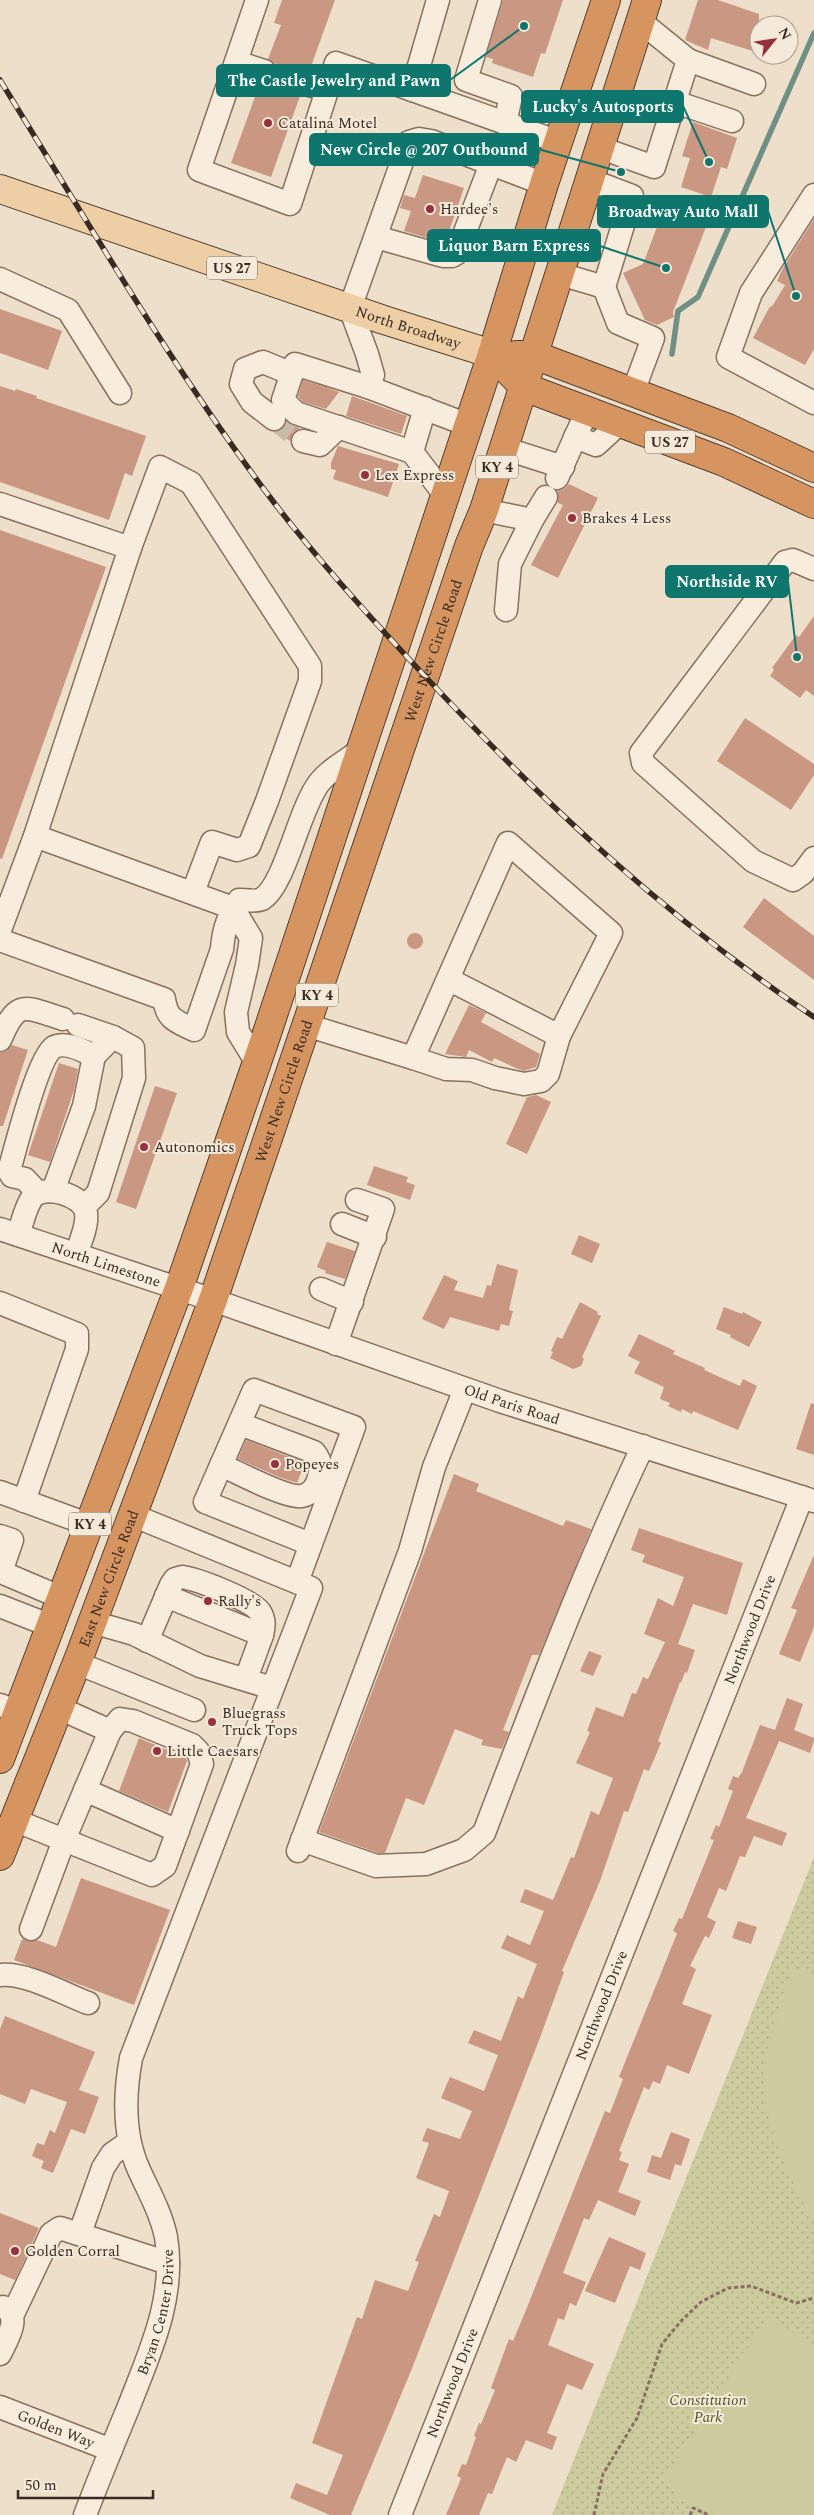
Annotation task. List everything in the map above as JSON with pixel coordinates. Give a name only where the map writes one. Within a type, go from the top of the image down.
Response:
[{"type":"highway","name":"KY 4","points":[[0,1759],[9,1708],[51,1626],[62,1598],[179,1288],[257,1063],[492,354],[544,184],[606,0]]},
{"type":"highway","name":"West New Circle Road","points":[[212,1300],[470,546],[484,510],[644,10]]},
{"type":"highway","name":"North Broadway","points":[[492,354],[534,355],[728,428],[814,468]]},
{"type":"highway","name":"US 27","points":[[492,354],[524,387],[724,462],[814,504]]},
{"type":"highway","name":"East New Circle Road","points":[[0,1856],[77,1663],[212,1300]]},
{"type":"main road","name":"North Broadway","points":[[0,189],[350,308],[492,354]]},
{"type":"street","points":[[257,0],[199,170],[290,204],[336,63],[559,142]]},
{"type":"street","points":[[412,90],[438,0]]},
{"type":"street","points":[[490,0],[466,80],[511,96],[505,123]]},
{"type":"street","points":[[644,10],[688,60],[754,84]]},
{"type":"street","points":[[600,148],[654,167],[688,60]]},
{"type":"street","points":[[236,62],[264,71]]},
{"type":"street","points":[[305,84],[327,90]]},
{"type":"street","points":[[675,102],[732,121]]},
{"type":"street","points":[[368,387],[372,375],[367,354],[350,308],[409,142],[420,139],[431,141],[544,184]]},
{"type":"street","points":[[376,236],[443,256],[452,256],[457,253],[491,164]]},
{"type":"street","points":[[590,180],[632,196],[604,287],[618,323],[653,338],[634,392]]},
{"type":"street","points":[[812,398],[728,356],[752,293],[814,195]]},
{"type":"street","points":[[560,274],[604,287]]},
{"type":"street","points":[[0,279],[68,310],[120,393]]},
{"type":"street","points":[[274,419],[252,402],[240,384],[245,369],[263,362],[292,374]]},
{"type":"street","points":[[445,495],[412,452],[296,413],[283,400],[296,364],[368,387],[468,425]]},
{"type":"street","points":[[412,452],[425,408]]},
{"type":"street","points":[[506,610],[510,564],[555,480],[587,411]]},
{"type":"street","points":[[575,437],[596,446],[620,423]]},
{"type":"street","points":[[303,441],[320,445],[339,427]]},
{"type":"street","points":[[503,448],[555,480]]},
{"type":"street","points":[[0,930],[35,836],[130,548],[160,467],[190,483],[310,666],[310,681],[268,801],[249,846],[236,850],[212,842],[193,892]]},
{"type":"street","points":[[0,504],[130,548]]},
{"type":"street","points":[[484,510],[532,520]]},
{"type":"street","points":[[814,570],[793,560],[785,562],[641,753],[643,763],[753,861],[793,880],[803,873],[814,858]]},
{"type":"street","points":[[0,940],[164,999],[165,1012],[172,1019],[194,1030],[222,949],[223,936],[233,908],[239,900],[260,900],[267,894],[277,878],[307,804],[320,782],[361,750]]},
{"type":"street","points":[[35,836],[233,908],[251,938],[236,1012],[238,1032],[257,1063]]},
{"type":"street","points":[[306,1025],[446,1070],[472,1070],[495,1078],[524,1084],[541,1081],[548,1074],[559,1036],[611,933],[508,843],[413,1058]]},
{"type":"street","points":[[448,979],[559,1036]]},
{"type":"street","points":[[0,1040],[15,1011],[28,1009],[113,1037],[133,1048],[134,1078],[98,1193],[85,1206]]},
{"type":"street","points":[[9,1232],[32,1199],[46,1192],[84,1106],[94,1056],[113,1037]]},
{"type":"street","points":[[76,1254],[87,1215],[85,1206],[76,1198],[46,1192],[25,1179],[12,1176],[4,1170],[32,1091],[48,1054],[54,1047],[63,1045],[94,1056]]},
{"type":"street","points":[[336,1344],[383,1210],[357,1200]]},
{"type":"street","points":[[342,1224],[375,1237]]},
{"type":"street","name":"North Limestone","points":[[9,1232],[212,1300]]},
{"type":"street","points":[[321,1289],[352,1302]]},
{"type":"street","name":"Old Paris Road","points":[[212,1300],[465,1389],[808,1499]]},
{"type":"street","points":[[0,1303],[77,1334],[77,1349],[24,1501]]},
{"type":"street","points":[[465,1389],[434,1467],[410,1551],[300,1846],[376,1866],[426,1864],[464,1850],[484,1833],[568,1616],[609,1518],[643,1446]]},
{"type":"street","points":[[132,1515],[296,1582],[354,1427],[254,1390],[205,1502],[310,1544]]},
{"type":"street","points":[[221,1466],[288,1494],[301,1496],[311,1492],[318,1484],[321,1470],[320,1459],[314,1452],[240,1424]]},
{"type":"street","points":[[0,1492],[90,1525]]},
{"type":"street","name":"Northwood Drive","points":[[400,2515],[808,1499]]},
{"type":"street","points":[[0,1536],[12,1540],[0,1573],[62,1598]]},
{"type":"street","name":"Bryan Center Drive","points":[[85,2515],[163,2313],[168,2263],[166,2236],[159,2213],[138,2168],[129,2142],[126,2086],[131,2058],[159,1991],[203,1869],[311,1588],[296,1582]]},
{"type":"street","points":[[147,1641],[166,1596],[262,1635],[246,1679]]},
{"type":"street","points":[[0,1606],[51,1626]]},
{"type":"street","points":[[92,1622],[134,1634],[200,1666],[272,1688]]},
{"type":"street","points":[[77,1663],[194,1710]]},
{"type":"street","points":[[14,1820],[152,1875],[165,1866],[169,1856],[202,1764],[198,1750],[192,1745],[133,1721],[115,1725],[58,1708]]},
{"type":"street","points":[[31,1929],[64,1840],[115,1725]]},
{"type":"street","points":[[85,1790],[178,1831]]},
{"type":"street","points":[[169,1856],[203,1869]]},
{"type":"street","points":[[0,1975],[10,1974],[27,1979],[88,2003]]},
{"type":"street","points":[[80,2233],[103,2168],[112,2154],[129,2142]]},
{"type":"street","points":[[0,2354],[13,2326],[6,2311],[51,2234],[60,2228],[168,2263]]},
{"type":"street","name":"Golden Way","points":[[0,2407],[111,2450]]},
{"type":"path","points":[[594,2515],[603,2474],[637,2418],[662,2344],[681,2321],[701,2302],[728,2288],[751,2286],[796,2304],[814,2298]]},
{"type":"path","points":[[690,2515],[693,2508],[709,2515]]},
{"type":"green space","name":"Constitution Park","points":[[814,1857],[814,2515],[552,2515]]},
{"type":"green space","points":[[792,1967],[814,1975],[814,2222],[796,2188],[778,2147],[765,2104],[763,2084],[764,2067],[770,2042]]},
{"type":"green space","points":[[767,2317],[793,2332],[814,2351],[814,2515],[717,2515],[678,2500],[666,2476]]},
{"type":"building","name":"Catalina Motel","points":[[282,0],[335,0],[309,72],[301,71],[293,80],[292,88],[300,96],[271,177],[231,163],[260,83],[272,81],[277,75],[274,63],[268,59],[281,25],[274,23]]},
{"type":"building","points":[[503,0],[563,0],[545,54],[541,53],[533,77],[492,63],[493,59],[486,57]]},
{"type":"building","points":[[698,0],[718,0],[759,14],[749,15],[749,50],[711,38],[708,50],[685,40]]},
{"type":"building","points":[[693,122],[737,138],[727,169],[721,167],[711,197],[681,187],[690,158],[682,156]]},
{"type":"building","name":"Hardee's","points":[[423,175],[464,188],[445,243],[404,231],[411,211],[400,208],[404,195],[415,198]]},
{"type":"building","points":[[663,211],[706,227],[673,312],[674,317],[657,325],[645,320],[623,273],[643,264]]},
{"type":"building","points":[[814,219],[814,349],[805,365],[753,338],[769,308],[773,305],[785,285],[777,281],[783,268]]},
{"type":"building","points":[[0,309],[62,331],[48,370],[0,353]]},
{"type":"building","points":[[303,380],[339,392],[326,409],[303,402],[298,396]]},
{"type":"building","points":[[0,386],[37,396],[36,398],[146,436],[132,476],[125,473],[109,520],[0,482]]},
{"type":"building","points":[[352,396],[407,416],[401,434],[346,416]]},
{"type":"building","points":[[287,422],[300,428],[293,432],[290,441],[277,431],[284,427]]},
{"type":"building","name":"Lex Express","points":[[338,446],[399,464],[388,497],[333,479],[336,470],[331,469],[331,463]]},
{"type":"building","name":"Brakes 4 Less","points":[[569,484],[598,498],[558,578],[531,565],[563,505],[558,503],[558,491],[564,489]]},
{"type":"building","points":[[0,530],[106,567],[2,859],[0,858]]},
{"type":"building","points":[[814,616],[814,696],[806,690],[800,698],[770,676],[774,670],[772,668],[796,635],[799,637]]},
{"type":"building","points":[[745,718],[814,764],[814,775],[791,810],[717,761]]},
{"type":"building","points":[[764,898],[814,936],[814,980],[743,927]]},
{"type":"building","points":[[415,933],[423,941],[415,949],[407,941]]},
{"type":"building","points":[[469,1005],[486,1013],[481,1022],[540,1054],[536,1067],[524,1071],[494,1058],[492,1062],[469,1050],[466,1057],[445,1054]]},
{"type":"building","points":[[12,1045],[28,1050],[3,1126],[0,1126],[0,1053],[7,1051]]},
{"type":"building","points":[[59,1063],[78,1069],[74,1090],[50,1162],[28,1155]]},
{"type":"building","points":[[155,1086],[177,1093],[136,1209],[116,1202]]},
{"type":"building","points":[[536,1095],[551,1102],[527,1154],[506,1144],[527,1097]]},
{"type":"building","points":[[374,1166],[408,1177],[406,1182],[415,1185],[410,1200],[367,1185]]},
{"type":"building","points":[[579,1235],[600,1244],[592,1263],[571,1254]]},
{"type":"building","points":[[327,1242],[355,1251],[345,1279],[325,1273],[326,1271],[317,1267]]},
{"type":"building","points":[[497,1264],[518,1270],[509,1310],[513,1311],[509,1326],[501,1324],[499,1331],[450,1317],[444,1329],[422,1319],[444,1275],[458,1281],[454,1290],[483,1298],[487,1285],[491,1286]]},
{"type":"building","points":[[580,1302],[598,1312],[597,1314],[601,1316],[582,1357],[584,1359],[581,1366],[573,1369],[550,1358],[557,1337],[562,1339]]},
{"type":"building","points":[[724,1307],[742,1314],[743,1312],[762,1322],[749,1347],[730,1337],[731,1335],[716,1329]]},
{"type":"building","points":[[639,1334],[675,1351],[673,1354],[705,1368],[704,1370],[740,1386],[743,1379],[757,1386],[738,1430],[693,1411],[692,1414],[682,1409],[681,1412],[668,1406],[670,1403],[660,1399],[664,1387],[634,1373],[640,1362],[628,1356]]},
{"type":"building","points":[[811,1403],[814,1404],[814,1455],[796,1449]]},
{"type":"building","name":"Popeyes","points":[[246,1440],[305,1463],[297,1483],[238,1459]]},
{"type":"building","points":[[454,1474],[479,1484],[476,1491],[563,1526],[566,1520],[591,1529],[539,1655],[532,1655],[503,1730],[509,1732],[502,1749],[481,1745],[483,1740],[455,1729],[424,1805],[406,1798],[385,1853],[378,1853],[319,1832]]},
{"type":"building","points":[[639,1528],[743,1563],[727,1615],[693,1604],[678,1644],[695,1650],[687,1673],[685,1672],[680,1682],[658,1741],[661,1743],[649,1771],[644,1769],[628,1812],[624,1811],[600,1881],[562,1971],[564,1972],[541,2035],[413,2366],[351,2515],[330,2515],[290,2498],[296,2483],[327,2495],[343,2455],[312,2443],[357,2317],[362,2319],[375,2280],[408,2291],[419,2262],[415,2261],[434,2214],[440,2217],[449,2191],[416,2178],[429,2143],[422,2141],[427,2128],[460,2139],[472,2111],[441,2098],[450,2077],[484,2091],[498,2055],[468,2043],[474,2030],[501,2041],[518,1996],[523,1999],[537,1964],[501,1948],[507,1935],[530,1945],[544,1911],[520,1902],[525,1889],[553,1900],[571,1857],[574,1858],[591,1811],[599,1815],[613,1778],[576,1763],[590,1732],[587,1731],[596,1707],[623,1717],[632,1693],[636,1694],[643,1677],[648,1679],[665,1642],[644,1634],[658,1598],[673,1606],[684,1577],[642,1562],[645,1555],[631,1550]]},
{"type":"building","points":[[814,1555],[814,1627],[800,1662],[779,1654],[797,1610],[791,1608]]},
{"type":"building","points":[[589,1651],[602,1656],[593,1676],[580,1671]]},
{"type":"building","points":[[787,1698],[803,1704],[794,1730],[814,1738],[810,1753],[779,1741],[746,1818],[787,1833],[782,1846],[754,1836],[745,1857],[740,1856],[726,1891],[719,1888],[707,1917],[716,1922],[709,1938],[705,1936],[690,1966],[696,1969],[682,2004],[712,2015],[689,2074],[667,2065],[660,2084],[653,2081],[649,2090],[644,2087],[619,2151],[622,2152],[619,2160],[629,2164],[618,2192],[641,2201],[635,2216],[598,2200],[589,2220],[584,2218],[563,2273],[586,2282],[576,2306],[570,2303],[564,2320],[558,2318],[548,2345],[594,2364],[582,2390],[567,2384],[547,2433],[557,2437],[552,2450],[526,2440],[516,2462],[507,2457],[492,2494],[488,2493],[479,2515],[446,2515],[461,2478],[457,2476],[462,2464],[466,2465],[479,2423],[481,2424],[495,2390],[491,2388],[509,2339],[513,2341],[605,2111],[610,2113],[623,2079],[619,2077],[676,1936],[677,1933],[673,1931],[679,1918],[682,1919],[714,1840],[710,1839],[716,1825],[719,1827],[733,1791],[728,1789],[733,1776],[738,1778],[742,1772],[760,1725],[775,1730]]},
{"type":"building","points":[[139,1738],[186,1758],[187,1761],[168,1812],[119,1791]]},
{"type":"building","points":[[81,1878],[170,1910],[134,2005],[14,1960],[22,1939],[27,1941],[37,1940],[56,1947]]},
{"type":"building","points":[[738,1921],[757,1927],[751,1944],[732,1938]]},
{"type":"building","points":[[5,2016],[95,2052],[79,2090],[99,2097],[85,2134],[71,2129],[53,2173],[41,2168],[44,2161],[32,2156],[37,2143],[44,2145],[50,2130],[55,2133],[67,2102],[31,2089],[25,2104],[0,2094],[0,2029]]},
{"type":"building","points":[[671,2132],[690,2139],[681,2166],[675,2164],[670,2180],[647,2172],[652,2155],[661,2158]]},
{"type":"building","name":"Golden Corral","points":[[0,2213],[39,2228],[15,2280],[0,2274]]},
{"type":"building","points":[[609,2237],[646,2253],[640,2270],[630,2266],[615,2303],[585,2291]]},
{"type":"waterway","points":[[672,354],[678,311],[698,297],[814,33]]},
{"type":"tunnel","points":[[264,71],[305,84]]},
{"type":"tunnel","points":[[274,419],[303,441]]},
{"type":"railway","points":[[0,80],[128,289],[195,392],[266,492],[342,585],[468,721],[560,813],[707,939],[814,1017]]},
{"type":"place","name":"The Castle Jewelry and Pawn","points":[[524,26]]},
{"type":"place","name":"Catalina Motel","points":[[268,123]]},
{"type":"place","name":"Lucky's Autosports","points":[[709,162]]},
{"type":"place","name":"New Circle @ 207 Outbound","points":[[621,172]]},
{"type":"place","name":"Hardee's","points":[[430,209]]},
{"type":"place","name":"Liquor Barn Express","points":[[666,268]]},
{"type":"place","name":"Broadway Auto Mall","points":[[796,296]]},
{"type":"place","name":"Lex Express","points":[[365,475]]},
{"type":"place","name":"Brakes 4 Less","points":[[572,518]]},
{"type":"place","name":"Northside RV","points":[[797,657]]},
{"type":"place","name":"Autonomics","points":[[144,1147]]},
{"type":"place","name":"Popeyes","points":[[275,1464]]},
{"type":"place","name":"Rally's","points":[[208,1601]]},
{"type":"place","name":"Bluegrass Truck Tops","points":[[212,1722]]},
{"type":"place","name":"Little Caesars","points":[[157,1751]]},
{"type":"place","name":"Golden Corral","points":[[15,2251]]}]
